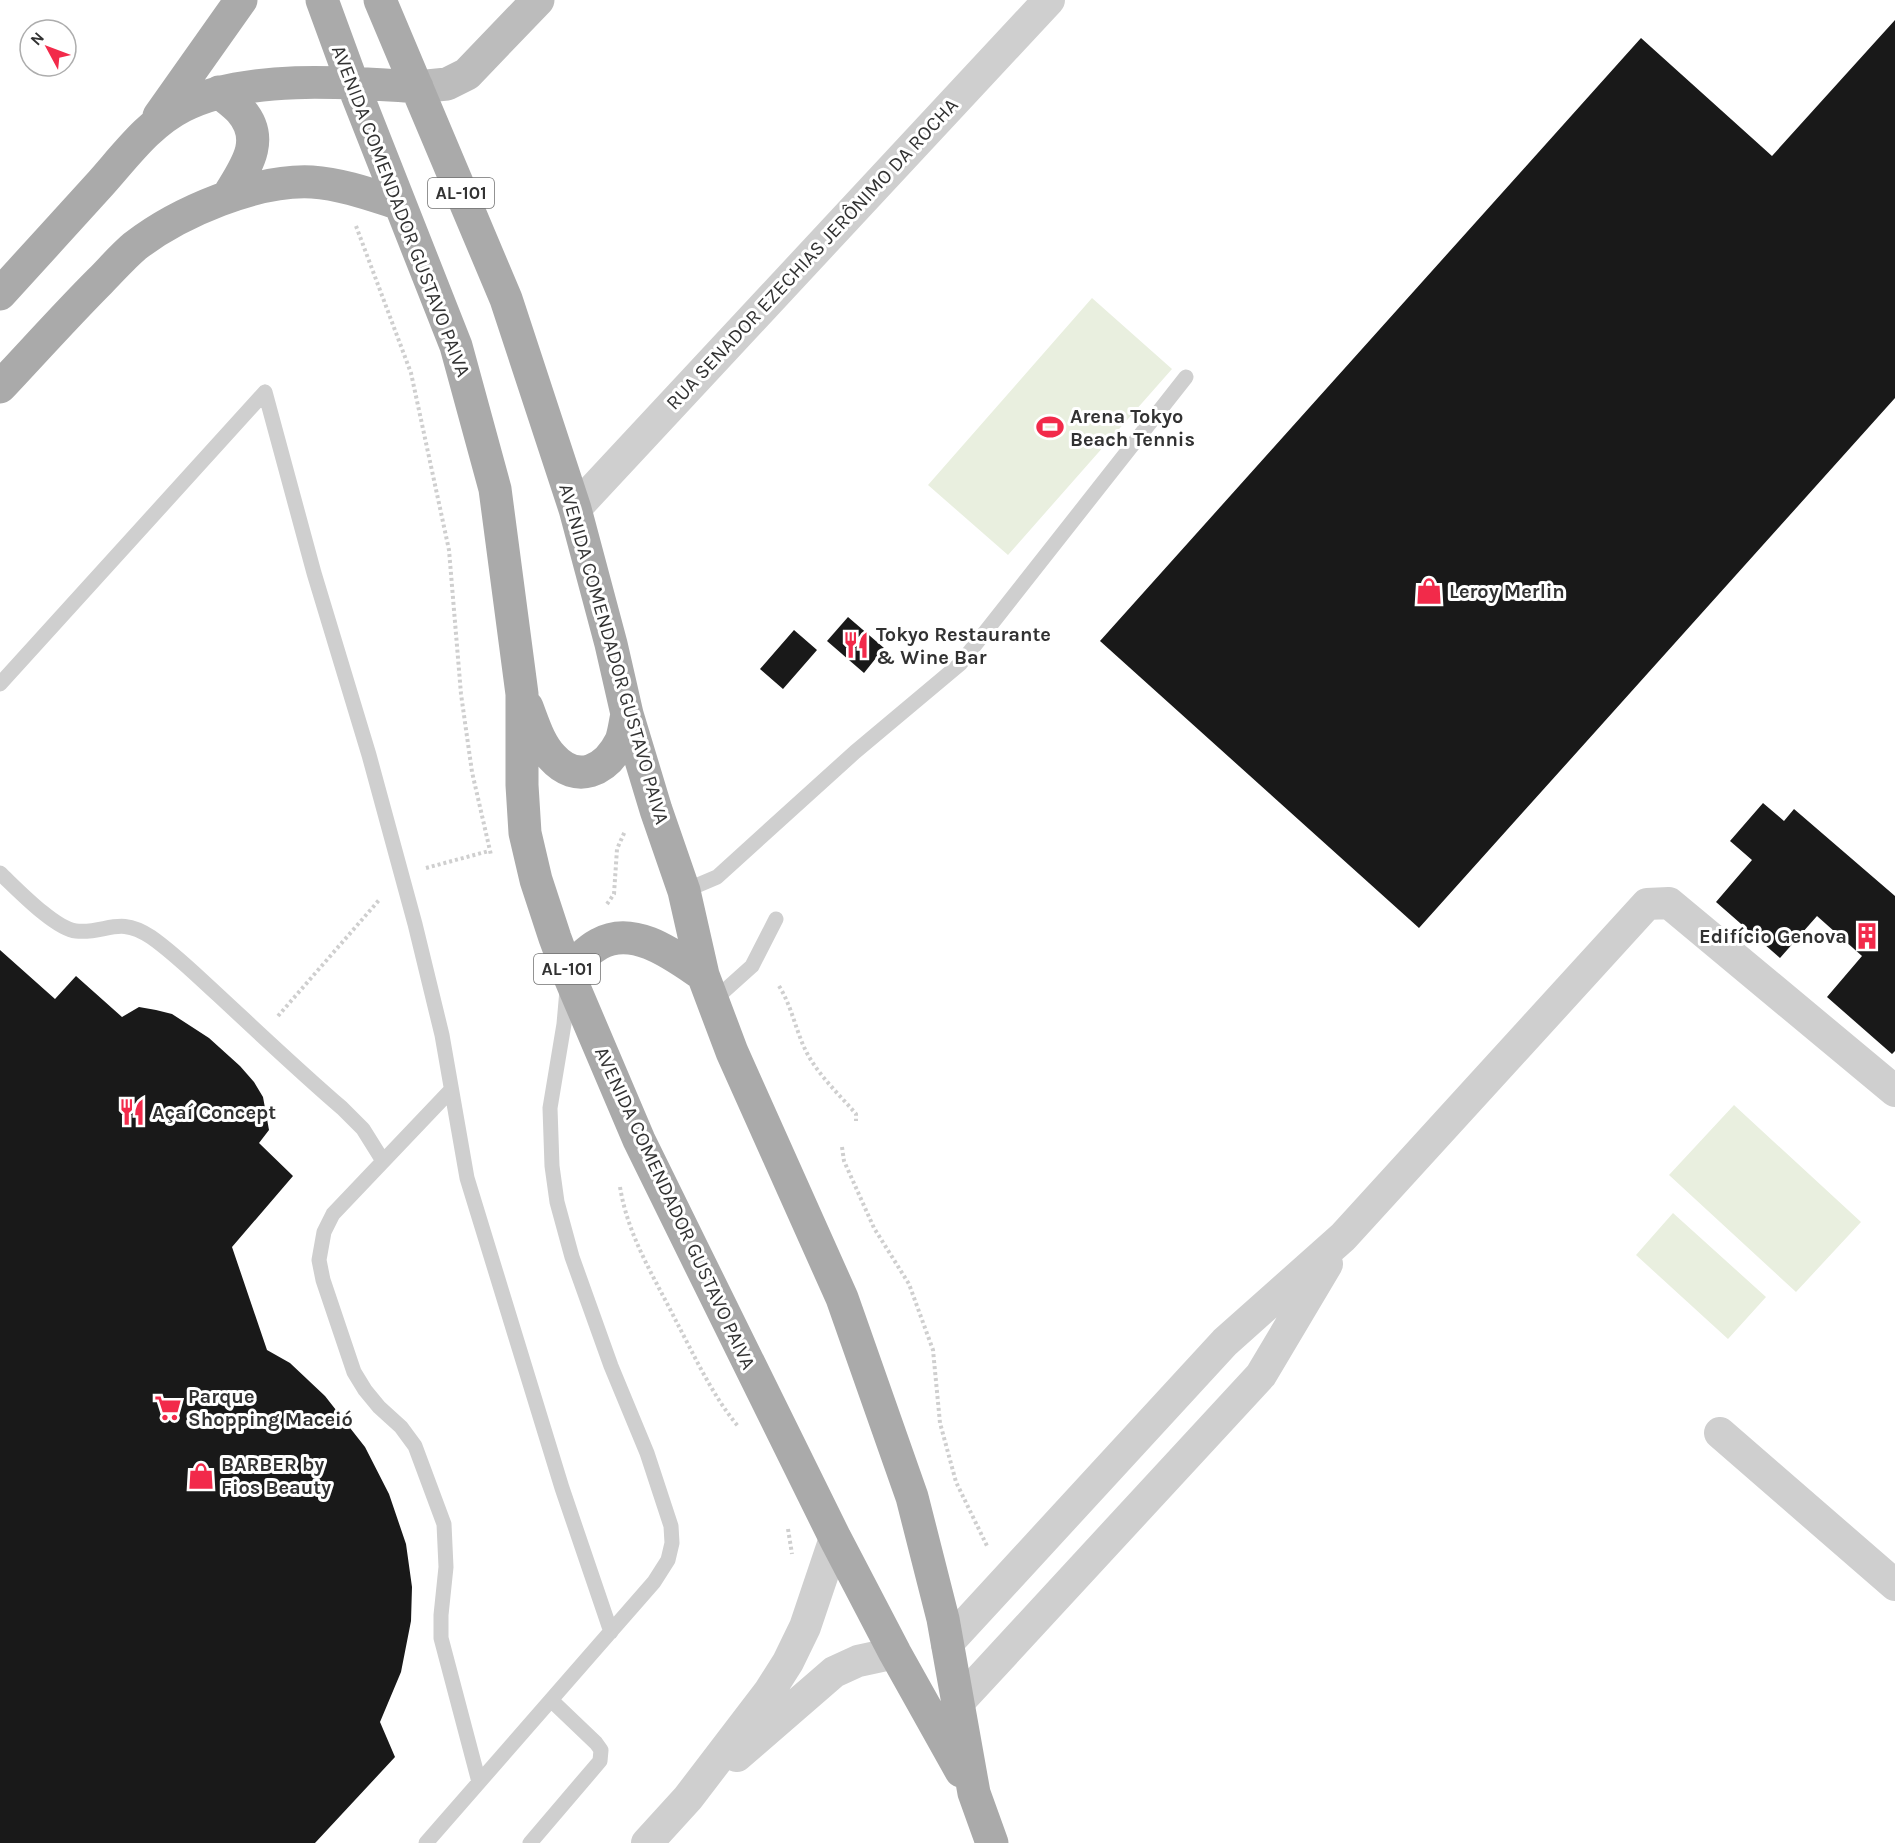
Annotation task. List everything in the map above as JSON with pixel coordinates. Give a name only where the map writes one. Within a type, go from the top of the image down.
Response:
[{"type":"main road","points":[[0,294],[149,129],[241,0]]},
{"type":"main road","name":"AVENIDA COMENDADOR GUSTAVO PAIVA","points":[[322,0],[456,346],[495,489],[522,694],[522,785],[525,833],[536,880],[568,973],[639,1140],[835,1538],[895,1653],[974,1793],[992,1843]]},
{"type":"main road","name":"AVENIDA COMENDADOR GUSTAVO PAIVA","points":[[380,0],[506,299],[575,509],[627,714],[656,810],[684,891],[708,988],[732,1052],[842,1299],[912,1497],[943,1619],[974,1793]]},
{"type":"main road","points":[[149,129],[181,106],[219,92],[257,85],[352,82],[417,87]]},
{"type":"main road","points":[[219,92],[241,111],[250,124],[253,140],[251,157],[228,196]]},
{"type":"main road","points":[[0,387],[134,247],[165,225],[228,196],[270,185],[311,182],[341,186],[400,204]]},
{"type":"main road","points":[[522,694],[541,742],[561,765],[573,772],[590,772],[608,761],[622,739],[627,714]]},
{"type":"main road","points":[[568,973],[584,954],[601,942],[623,938],[646,942],[670,953],[708,988]]},
{"type":"street","points":[[417,87],[447,84],[467,74],[538,0]]},
{"type":"street","name":"RUA SENADOR EZECHIAS JERÔNIMO DA ROCHA","points":[[575,509],[1048,0]]},
{"type":"street","points":[[947,1644],[1225,1342],[1343,1237],[1647,904],[1669,903],[1895,1091]]},
{"type":"street","points":[[958,1703],[1261,1375],[1343,1237]]},
{"type":"street","points":[[1720,1433],[1895,1585]]},
{"type":"street","points":[[647,1843],[688,1798],[769,1692],[788,1662],[806,1627],[835,1538]]},
{"type":"street","points":[[688,1798],[834,1672],[858,1661],[895,1653]]},
{"type":"lane","points":[[684,891],[717,877],[855,752],[960,664],[1186,377]]},
{"type":"lane","points":[[0,684],[265,392],[314,573],[402,874],[442,1035],[467,1178],[561,1488],[611,1632]]},
{"type":"lane","points":[[0,873],[57,923],[74,931],[115,925],[134,927],[151,937],[356,1122],[383,1161]]},
{"type":"lane","points":[[708,988],[752,966],[776,919]]},
{"type":"lane","points":[[426,1843],[654,1582],[668,1560],[672,1543],[671,1526],[647,1453],[607,1355],[572,1257],[556,1202],[550,1108],[564,1024],[568,973]]},
{"type":"lane","points":[[451,1090],[333,1214],[324,1232],[319,1260],[323,1280],[354,1372],[379,1407],[401,1427],[415,1446],[444,1524],[446,1567],[441,1638],[479,1782]]},
{"type":"lane","points":[[530,1843],[600,1761],[601,1750],[596,1743],[551,1700]]},
{"type":"path","points":[[341,186],[411,373],[450,550],[461,694],[472,772],[489,851],[494,862]]},
{"type":"path","points":[[603,909],[614,894],[617,849],[629,825]]},
{"type":"path","points":[[262,1035],[402,874],[489,851]]},
{"type":"path","points":[[779,986],[787,1000],[805,1048],[827,1081],[856,1114],[856,1121]]},
{"type":"path","points":[[842,1147],[844,1161],[874,1228],[909,1284],[933,1350],[940,1423],[956,1482],[976,1519],[989,1551],[992,1595]]},
{"type":"path","points":[[620,1184],[625,1213],[633,1237],[695,1357],[738,1427]]},
{"type":"path","points":[[787,1523],[792,1565]]},
{"type":"green space","name":"Arena Tokyo Beach Tennis","points":[[1092,298],[1172,369],[1008,555],[928,485]]},
{"type":"green space","points":[[1734,1105],[1861,1222],[1796,1292],[1669,1175]]},
{"type":"green space","points":[[1673,1213],[1766,1297],[1728,1339],[1636,1255]]},
{"type":"building","points":[[1895,20],[1895,398],[1419,928],[1100,641],[1641,38],[1772,156]]},
{"type":"building","name":"Tokyo Restaurante & Wine Bar","points":[[848,617],[884,648],[864,673],[827,641]]},
{"type":"building","points":[[794,630],[817,650],[783,689],[760,669]]},
{"type":"building","name":"Edifício Genova","points":[[1763,803],[1784,821],[1794,809],[1895,896],[1895,1051],[1892,1054],[1827,997],[1862,956],[1817,916],[1780,958],[1716,902],[1752,860],[1730,841]]},
{"type":"building","name":"Parque Shopping Maceió","points":[[0,950],[55,999],[76,976],[122,1017],[139,1007],[156,1010],[172,1014],[209,1038],[254,1082],[263,1097],[269,1130],[259,1143],[293,1176],[232,1247],[267,1350],[290,1363],[325,1396],[365,1447],[389,1494],[406,1544],[412,1587],[411,1621],[401,1672],[380,1722],[395,1757],[315,1843],[0,1843]]},
{"type":"place","name":"Arena Tokyo Beach Tennis","points":[[1050,427]]},
{"type":"place","name":"Leroy Merlin","points":[[1429,591]]},
{"type":"place","name":"Tokyo Restaurante & Wine Bar","points":[[856,645]]},
{"type":"place","name":"Edifício Genova","points":[[1867,936]]},
{"type":"place","name":"Açaí Concept","points":[[132,1112]]},
{"type":"place","name":"Parque Shopping Maceió","points":[[168,1408]]},
{"type":"place","name":"BARBER by Fios Beauty","points":[[201,1476]]}]
